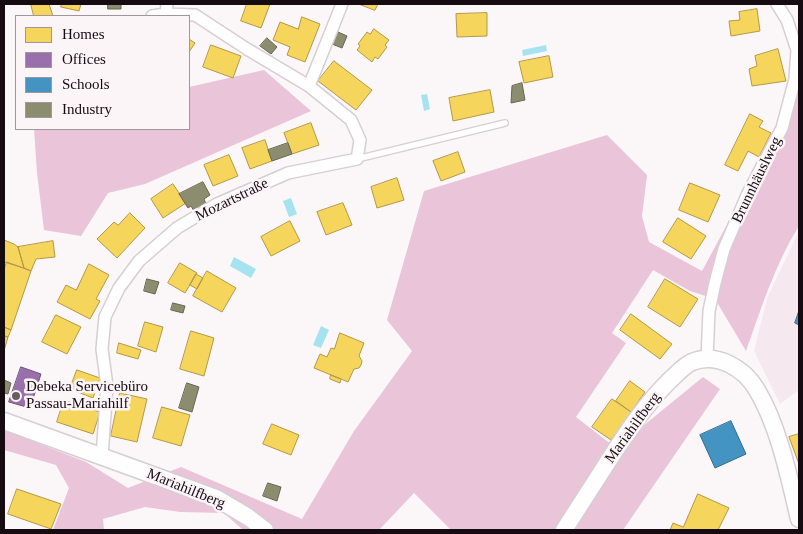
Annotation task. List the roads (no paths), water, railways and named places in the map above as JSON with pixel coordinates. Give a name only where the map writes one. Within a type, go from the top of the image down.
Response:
[{"type":"main road","points":[[707,359],[721,360],[732,365],[745,375],[756,388],[772,421],[799,520]]},
{"type":"main road","name":"Mariahilfberg","points":[[564,530],[628,431],[652,399],[678,372],[692,362],[707,359]]},
{"type":"main road","name":"Mariahilfberg","points":[[4,421],[216,498],[248,516],[266,530]]},
{"type":"street","points":[[309,86],[342,4]]},
{"type":"street","name":"Brunnhäuslweg","points":[[707,359],[709,311],[724,249],[748,193],[782,128],[795,79],[797,50],[787,20],[777,4]]},
{"type":"street","points":[[154,15],[167,9],[195,15],[248,50],[309,86],[351,120],[360,140],[357,159]]},
{"type":"street","name":"Mozartstraße","points":[[102,456],[107,386],[102,350],[105,316],[119,288],[139,260],[177,228],[217,204],[288,173],[357,159]]},
{"type":"lane","points":[[357,159],[505,124]]},
{"type":"water","points":[[546,45],[547,51],[523,56],[522,50]]},
{"type":"water","points":[[427,94],[430,109],[424,111],[421,95]]},
{"type":"water","points":[[291,198],[297,214],[289,217],[283,201]]},
{"type":"water","points":[[234,257],[256,269],[251,278],[230,266]]},
{"type":"water","points":[[321,326],[329,330],[321,348],[313,345]]},
{"type":"place","name":"Debeka Servicebüro Passau-Mariahilf","points":[[16,396]]}]
